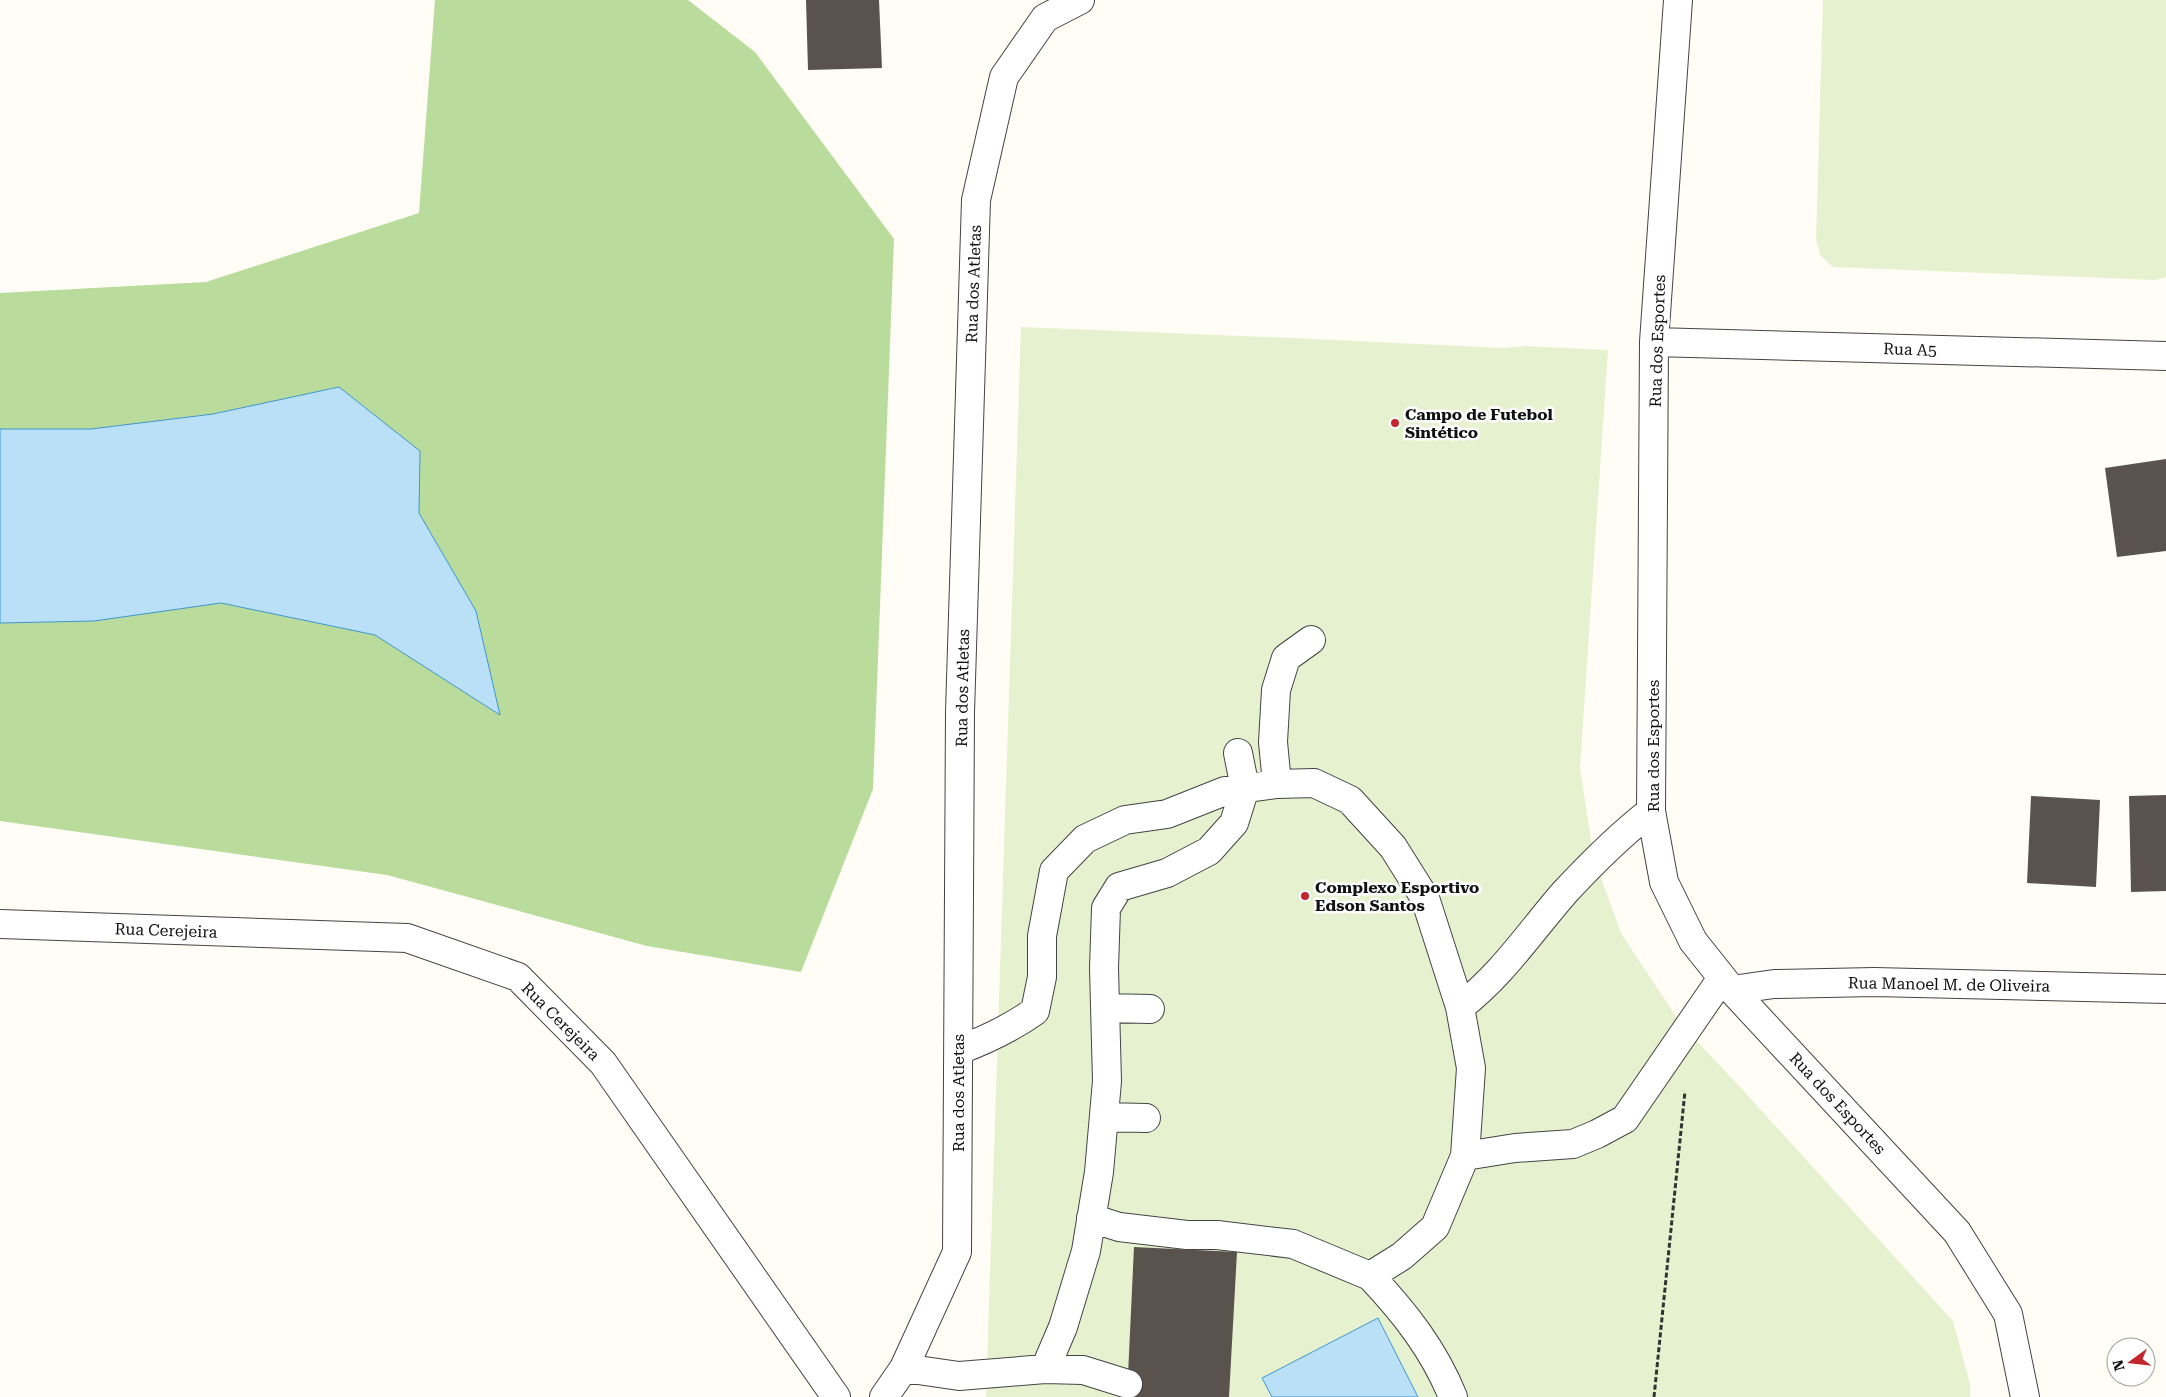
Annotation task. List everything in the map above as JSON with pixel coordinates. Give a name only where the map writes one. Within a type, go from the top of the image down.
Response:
[{"type":"street","name":"Rua dos Atletas","points":[[884,1397],[904,1368],[957,1252],[960,712],[976,200],[1004,78],[1045,18],[1080,0]]},
{"type":"street","name":"Rua dos Esportes","points":[[1678,0],[1654,342],[1651,811],[1664,882],[1693,941],[1727,984],[1957,1232],[2008,1314],[2025,1397]]},
{"type":"street","name":"Rua A5","points":[[1654,342],[2166,356]]},
{"type":"street","points":[[1277,784],[1273,742],[1276,690],[1286,658],[1311,640]]},
{"type":"street","points":[[1045,1369],[1063,1327],[1086,1251],[1099,1172],[1107,1081],[1104,968],[1106,908],[1119,887],[1167,873],[1209,851],[1234,823],[1245,788],[1238,753]]},
{"type":"street","points":[[959,1050],[999,1033],[1035,1011],[1042,977],[1042,936],[1054,871],[1085,839],[1125,820],[1167,814],[1225,791],[1245,788],[1277,784],[1314,783],[1350,800],[1393,847],[1425,898],[1460,1007],[1471,1068],[1465,1156],[1435,1227],[1402,1256],[1370,1276]]},
{"type":"street","points":[[1460,1007],[1476,994],[1518,951],[1564,893],[1592,864],[1625,831],[1651,811]]},
{"type":"street","name":"Rua Cerejeira","points":[[0,924],[407,938],[518,977],[603,1063],[836,1397]]},
{"type":"street","name":"Rua Manoel M. de Oliveira","points":[[1727,984],[1874,982],[2166,989]]},
{"type":"street","points":[[1465,1156],[1515,1148],[1573,1144],[1625,1119],[1675,1047],[1727,984]]},
{"type":"street","points":[[1106,1008],[1150,1008]]},
{"type":"street","points":[[1105,1117],[1146,1118]]},
{"type":"street","points":[[1091,1218],[1119,1227],[1217,1235],[1293,1244],[1370,1276],[1400,1308],[1421,1335],[1446,1380],[1453,1397]]},
{"type":"street","points":[[904,1368],[959,1376],[1045,1369],[1083,1370],[1128,1384]]},
{"type":"path","points":[[1654,1397],[1686,1085],[1675,1047]]},
{"type":"green space","points":[[435,0],[688,0],[755,52],[894,239],[873,789],[801,972],[647,946],[387,875],[0,821],[0,293],[206,282],[419,213]]},
{"type":"green space","points":[[1823,0],[2166,0],[2166,277],[2155,280],[1833,267],[1820,255],[1816,239]]},
{"type":"green space","name":"Complexo Esportivo Edson Santos","points":[[1021,327],[1503,348],[1526,346],[1608,350],[1580,768],[1594,859],[1621,933],[1681,1024],[1953,1321],[1970,1384],[1970,1397],[986,1397]]},
{"type":"water","points":[[339,387],[420,451],[419,513],[476,611],[500,715],[375,635],[221,603],[94,621],[0,623],[0,429],[91,429],[213,414]]},
{"type":"water","points":[[1378,1318],[1418,1397],[1272,1397],[1262,1378]]},
{"type":"building","points":[[806,0],[879,0],[882,68],[808,70]]},
{"type":"building","points":[[2166,459],[2166,551],[2117,557],[2105,468]]},
{"type":"building","points":[[2166,795],[2166,891],[2131,892],[2129,796]]},
{"type":"building","points":[[2031,796],[2100,800],[2096,887],[2027,883]]},
{"type":"building","points":[[1134,1247],[1237,1252],[1229,1397],[1127,1397]]},
{"type":"place","name":"Campo de Futebol Sintético","points":[[1395,423]]},
{"type":"place","name":"Complexo Esportivo Edson Santos","points":[[1305,896]]}]
